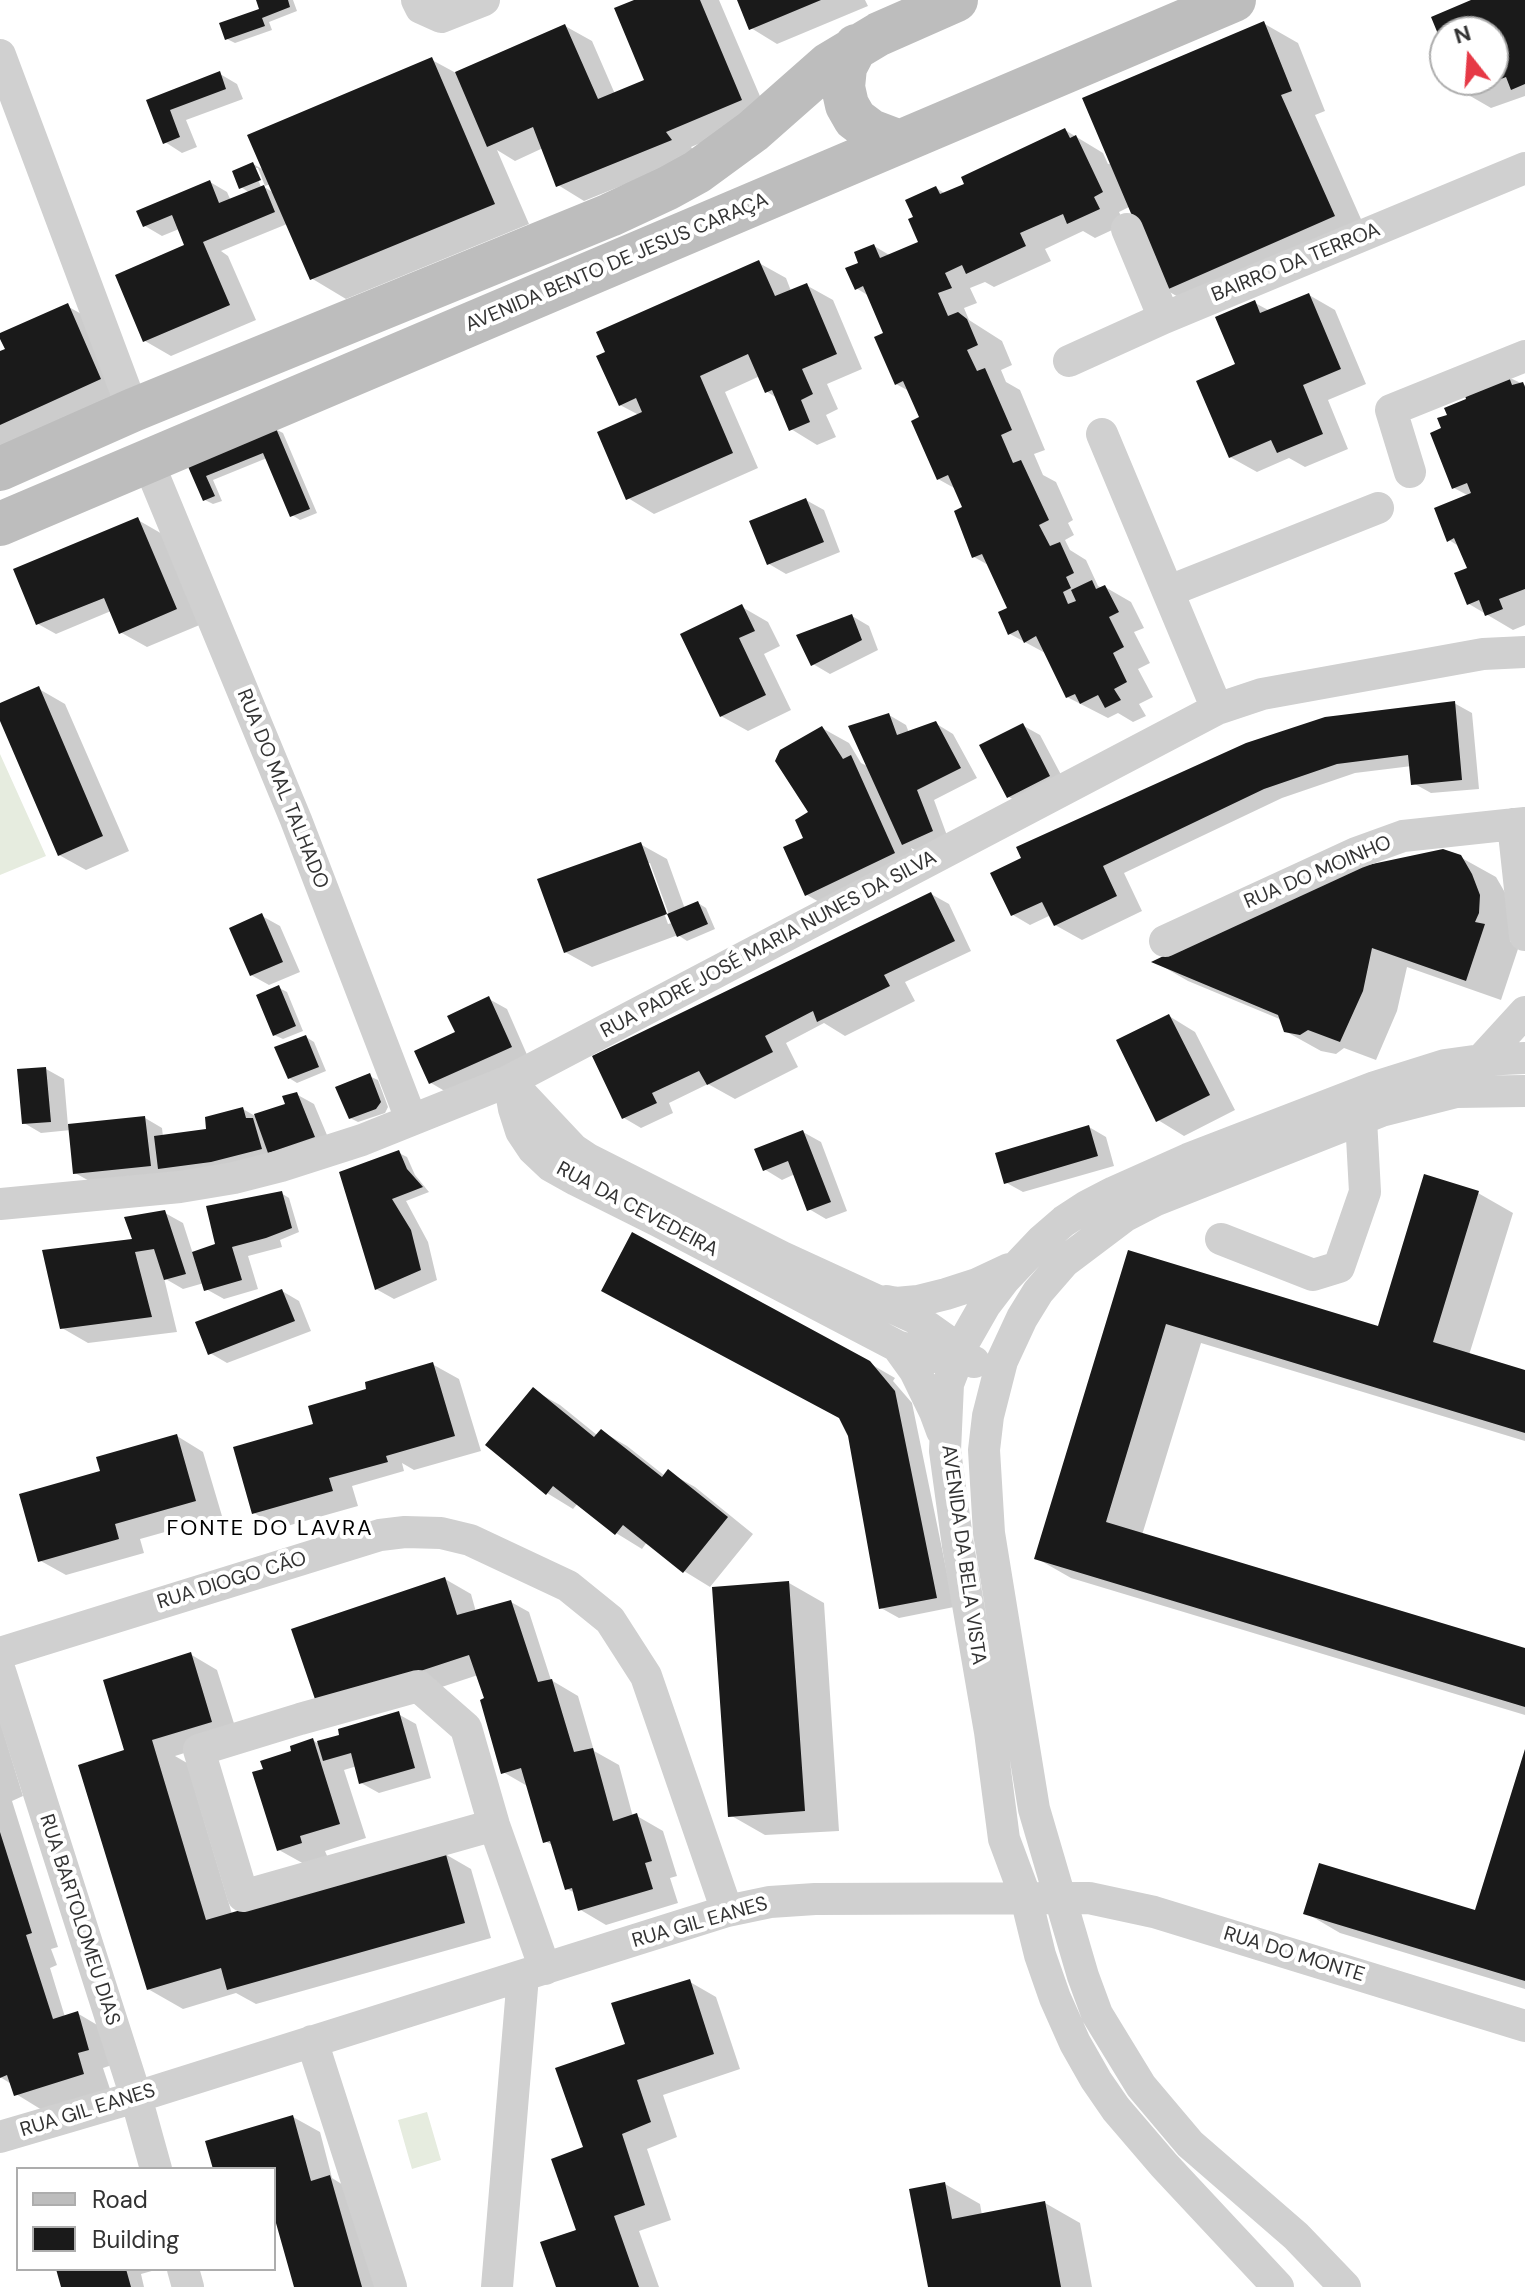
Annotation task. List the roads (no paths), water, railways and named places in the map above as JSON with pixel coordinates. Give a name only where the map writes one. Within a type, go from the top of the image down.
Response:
[{"type":"main road","points":[[0,469],[133,410],[596,221],[668,188],[697,172],[734,145],[829,64],[899,12],[956,0]]},
{"type":"main road","name":"AVENIDA BENTO DE JESUS CARAÇA","points":[[0,524],[1234,0]]},
{"type":"main road","points":[[856,46],[845,67],[843,87],[847,105],[855,119],[871,131],[900,142]]},
{"type":"street","points":[[429,8],[484,0]]},
{"type":"street","points":[[0,55],[133,410]]},
{"type":"street","name":"BAIRRO DA TERROA","points":[[1069,361],[1164,318],[1525,168]]},
{"type":"street","points":[[1127,229],[1164,318]]},
{"type":"street","points":[[1410,472],[1391,410],[1525,356]]},
{"type":"street","points":[[1102,434],[1217,709]]},
{"type":"street","name":"RUA DO MAL TALHADO","points":[[148,462],[296,820],[411,1119]]},
{"type":"street","points":[[1169,591],[1378,508]]},
{"type":"street","name":"RUA PADRE JOSÉ MARIA NUNES DA SILVA","points":[[0,1204],[180,1187],[234,1178],[362,1140],[509,1081],[1217,709],[1276,691],[1483,654],[1525,652]]},
{"type":"street","points":[[1519,824],[1525,935]]},
{"type":"street","name":"RUA DO MOINHO","points":[[1165,941],[1356,853],[1403,836],[1519,824]]},
{"type":"street","points":[[1481,1060],[1525,1012]]},
{"type":"street","name":"AVENIDA DA BELA VISTA","points":[[1278,2287],[1139,2138],[1096,2080],[1055,1998],[1040,1955],[1026,1898],[1004,1839],[990,1732],[958,1546],[945,1441],[948,1384],[958,1355],[985,1305],[1018,1263],[1064,1221],[1087,1206],[1136,1181],[1351,1095],[1445,1065],[1525,1058]]},
{"type":"street","name":"RUA DA CEVEDEIRA","points":[[509,1081],[573,1149],[588,1159],[782,1257],[915,1318],[946,1340],[958,1355]]},
{"type":"street","name":"RUA DA CEVEDEIRA","points":[[509,1081],[521,1131],[533,1149],[551,1166],[897,1346],[935,1357],[958,1355]]},
{"type":"street","name":"AVENIDA DA BELA VISTA","points":[[1345,2287],[1296,2236],[1190,2144],[1141,2086],[1097,2014],[1034,1809],[989,1533],[984,1450],[990,1406],[999,1373],[1022,1318],[1038,1292],[1064,1262],[1125,1216],[1156,1200],[1361,1119],[1420,1100],[1456,1092],[1525,1091]]},
{"type":"street","points":[[1221,1239],[1313,1275],[1339,1267],[1365,1192],[1361,1119]]},
{"type":"street","name":"RUA DA CEVEDEIRA","points":[[878,1300],[896,1303],[946,1294],[977,1284],[1018,1263]]},
{"type":"street","name":"RUA DA CEVEDEIRA","points":[[897,1346],[921,1382],[945,1441]]},
{"type":"street","points":[[958,1355],[999,1373]]},
{"type":"street","name":"RUA DIOGO CÃO","points":[[0,1653],[380,1535],[441,1533],[470,1540],[568,1586],[610,1620],[646,1676],[727,1911]]},
{"type":"street","name":"RUA BARTOLOMEU DIAS","points":[[0,1671],[155,2167]]},
{"type":"street","points":[[494,1825],[243,1896],[199,1750],[418,1686],[466,1728],[494,1825],[534,1972],[497,2287]]},
{"type":"street","name":"RUA DO MONTE","points":[[1026,1898],[1089,1898],[1154,1912],[1525,2026]]},
{"type":"street","name":"RUA GIL EANES","points":[[0,2137],[727,1911],[770,1902],[815,1899],[1026,1898]]},
{"type":"street","points":[[312,2041],[391,2287]]},
{"type":"district","name":"FONTE DO LAVRA","points":[[270,1529]]}]
